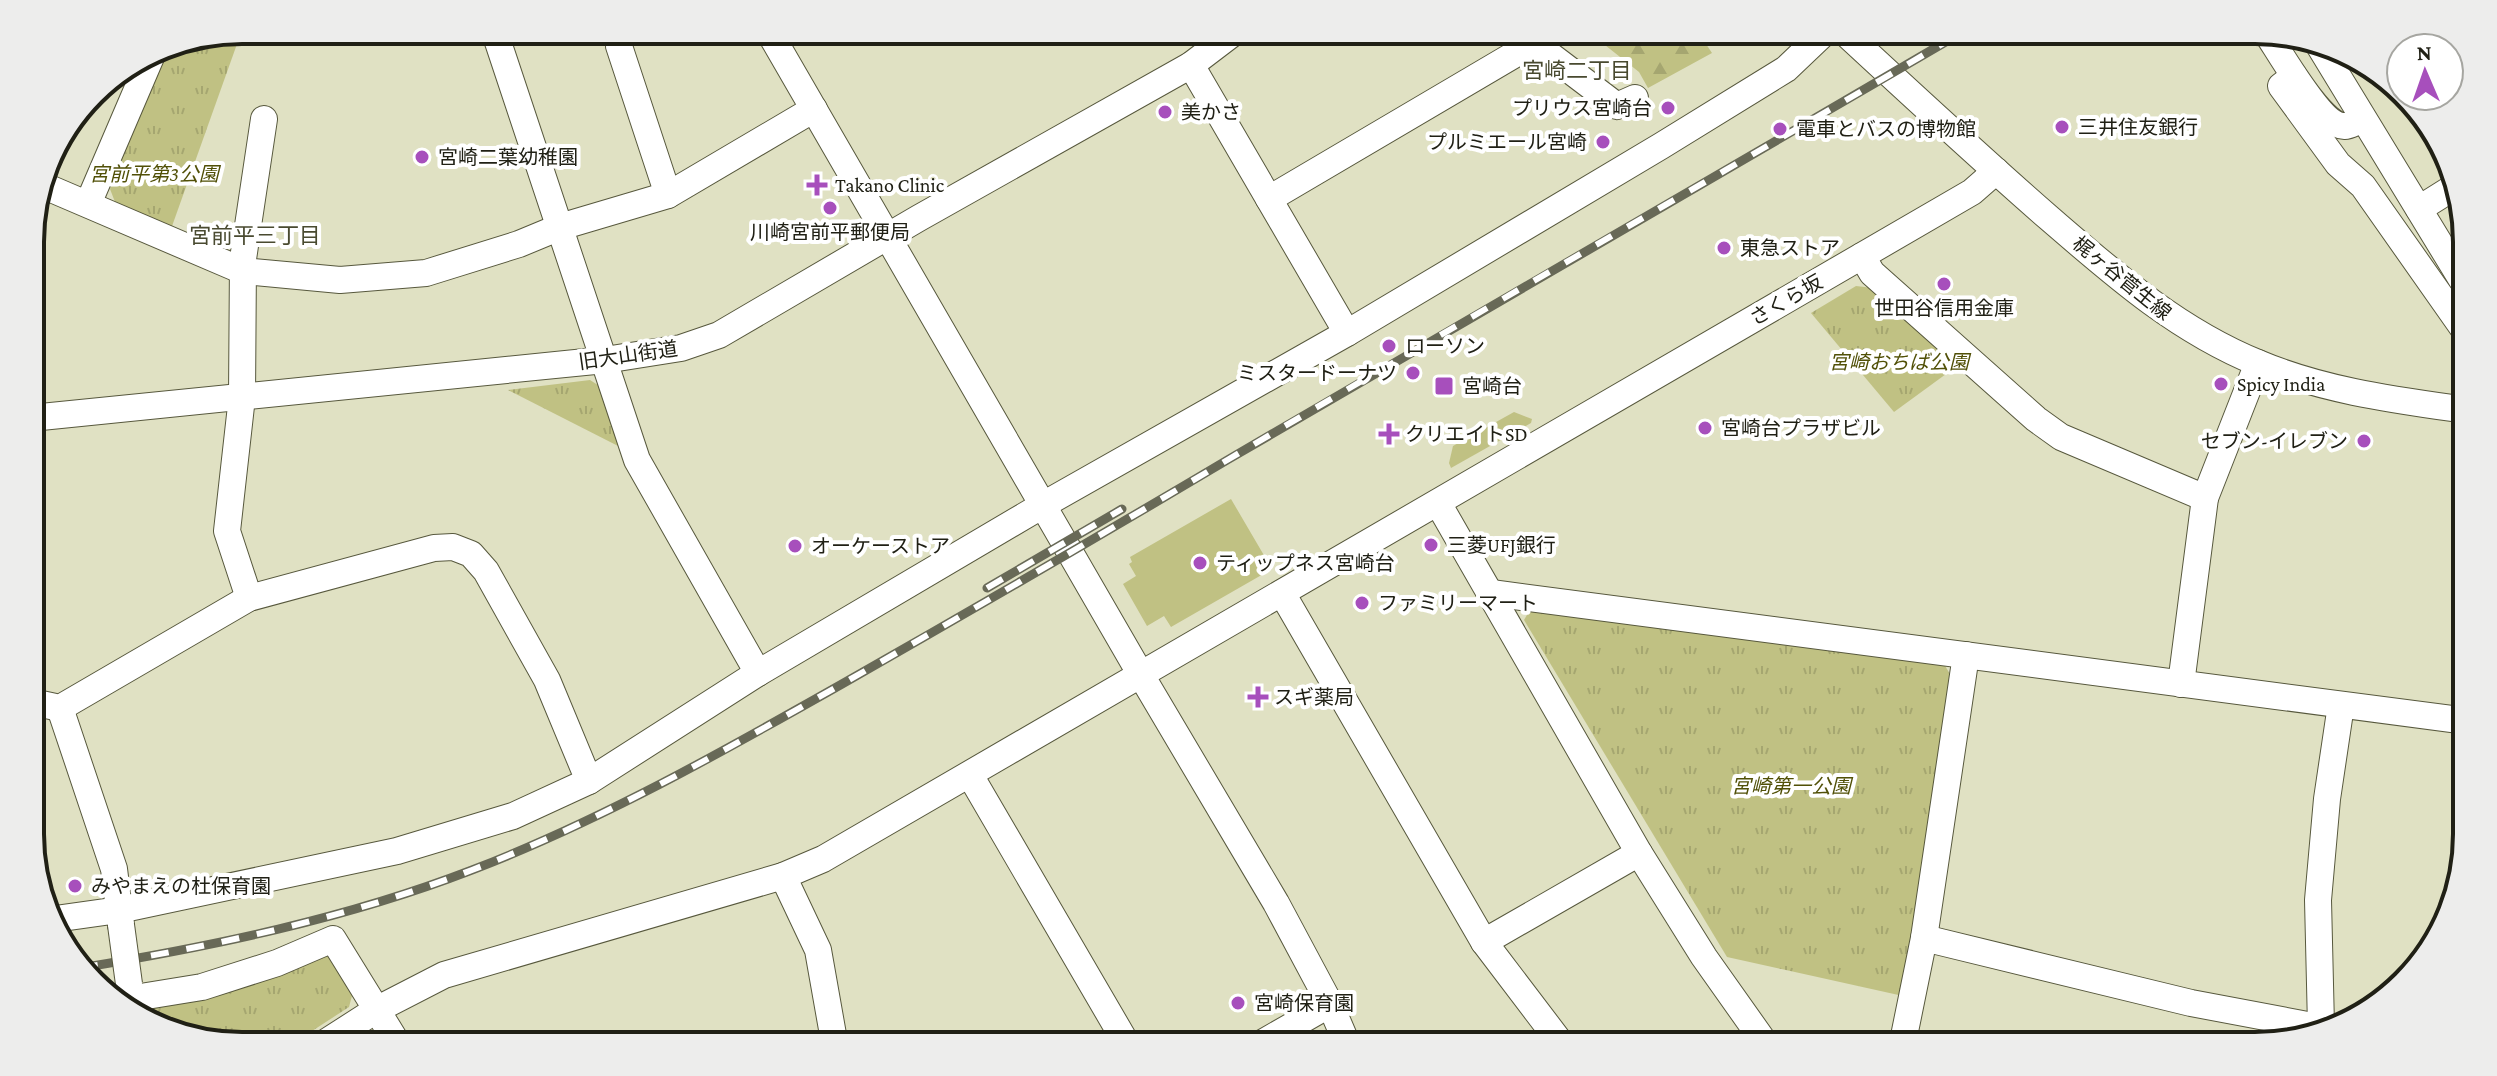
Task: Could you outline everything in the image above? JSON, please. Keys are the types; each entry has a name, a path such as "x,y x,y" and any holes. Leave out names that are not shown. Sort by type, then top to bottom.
{"street":[{"path":"499,44 637,460 758,673"},
{"path":"776,44 1276,903 1342,1032"},
{"name":"旧大山街道","path":"44,417 605,360 681,348 719,335 1191,65 1221,44"},
{"path":"1269,199 1529,44"},
{"path":"1551,44 1617,106 1635,98"},
{"path":"63,919 120,918 397,851 513,816 589,781 758,673 1555,210 1786,69 1812,44"},
{"name":"梶ヶ谷菅生線","path":"1857,44 1996,171 2156,308 2194,333 2258,363 2341,389 2453,408"},
{"path":"619,46 668,195"},
{"path":"2275,46 2331,123 2345,127 2362,120"},
{"path":"2342,64 2362,120 2453,265"},
{"path":"1191,65 1347,333"},
{"path":"88,204 146,69"},
{"path":"2294,76 2281,86 2338,164 2363,186 2453,314"},
{"path":"51,189 243,271 340,280 426,273 519,244 560,227 668,195 814,109"},
{"path":"249,598 227,531 228,500 242,397 243,271 264,119"},
{"name":"さくら坂","path":"342,1032 376,1010 444,975 783,876 823,859 1972,192 1996,171"},
{"path":"2419,209 2446,192"},
{"path":"1862,256 1872,273 2036,419 2061,437 2205,498"},
{"path":"2181,684 2205,498 2258,363"},
{"path":"1438,503 1639,853 1704,957 1757,1032"},
{"path":"44,705 60,708 249,598 434,548 453,547 471,554 486,571 547,680 589,781"},
{"path":"1282,593 1484,942 1552,1032"},
{"path":"1491,593 2453,719"},
{"path":"1905,1032 1924,938 1966,655"},
{"path":"2320,1022 2318,900 2327,799 2341,705"},
{"path":"60,708 114,869 127,994 202,987 277,963 333,939 390,1032"},
{"path":"970,775 1120,1032"},
{"path":"1484,942 1639,853"},
{"path":"783,876 818,950 833,1032"},
{"path":"1924,938 2191,1003 2310,1024"},
{"path":"1281,1032 1330,1004"}],"green space":[{"name":"宮前平第3公園","path":"237,44 171,229 115,202 110,189 160,62 203,48"},
{"path":"1604,44 1706,44 1712,53 1648,88 1639,72"},
{"name":"宮崎おちば公園","path":"1856,286 1873,288 1957,366 1894,412 1811,313"},
{"path":"590,380 601,387 622,448 508,390"},
{"path":"1514,412 1532,419 1531,423 1451,468 1449,463 1453,446"},
{"name":"ティップネス宮崎台","path":"1231,499 1272,569 1171,627 1164,616 1147,626 1123,584 1136,576 1129,564 1132,562 1130,557"},
{"name":"宮崎第一公園","path":"1531,608 1943,662 1952,678 1903,996 1727,957 1524,620"},
{"path":"315,954 330,957 353,992 349,1007 311,1032 216,1030 178,1022 148,1008 212,994"}],"railway":[{"path":"94,965 229,940 376,903 472,870 615,807 752,735 939,628 1942,44"},
{"path":"987,588 1122,509"}],"place":[{"name":"プリウス宮崎台","path":"1668,108"},
{"name":"美かさ","path":"1165,112"},
{"name":"三井住友銀行","path":"2062,127"},
{"name":"電車とバスの博物館","path":"1780,129"},
{"name":"プルミエール宮崎","path":"1603,142"},
{"name":"宮崎二葉幼稚園","path":"422,157"},
{"name":"Takano Clinic","path":"817,185"},
{"name":"川崎宮前平郵便局","path":"830,208"},
{"name":"東急ストア","path":"1724,248"},
{"name":"世田谷信用金庫","path":"1944,284"},
{"name":"ローソン","path":"1389,346"},
{"name":"ミスタードーナツ","path":"1413,373"},
{"name":"Spicy India","path":"2221,384"},
{"name":"宮崎台","path":"1444,386"},
{"name":"宮崎台プラザビル","path":"1705,428"},
{"name":"クリエイトSD","path":"1389,434"},
{"name":"セブン-イレブン","path":"2364,441"},
{"name":"三菱UFJ銀行","path":"1431,545"},
{"name":"オーケーストア","path":"795,546"},
{"name":"ティップネス宮崎台","path":"1200,563"},
{"name":"ファミリーマート","path":"1362,603"},
{"name":"スギ薬局","path":"1258,697"},
{"name":"みやまえの杜保育園","path":"75,886"},
{"name":"宮崎保育園","path":"1238,1003"}],"district":[{"name":"宮崎二丁目","path":"1577,70"},
{"name":"宮前平三丁目","path":"255,235"}]}
